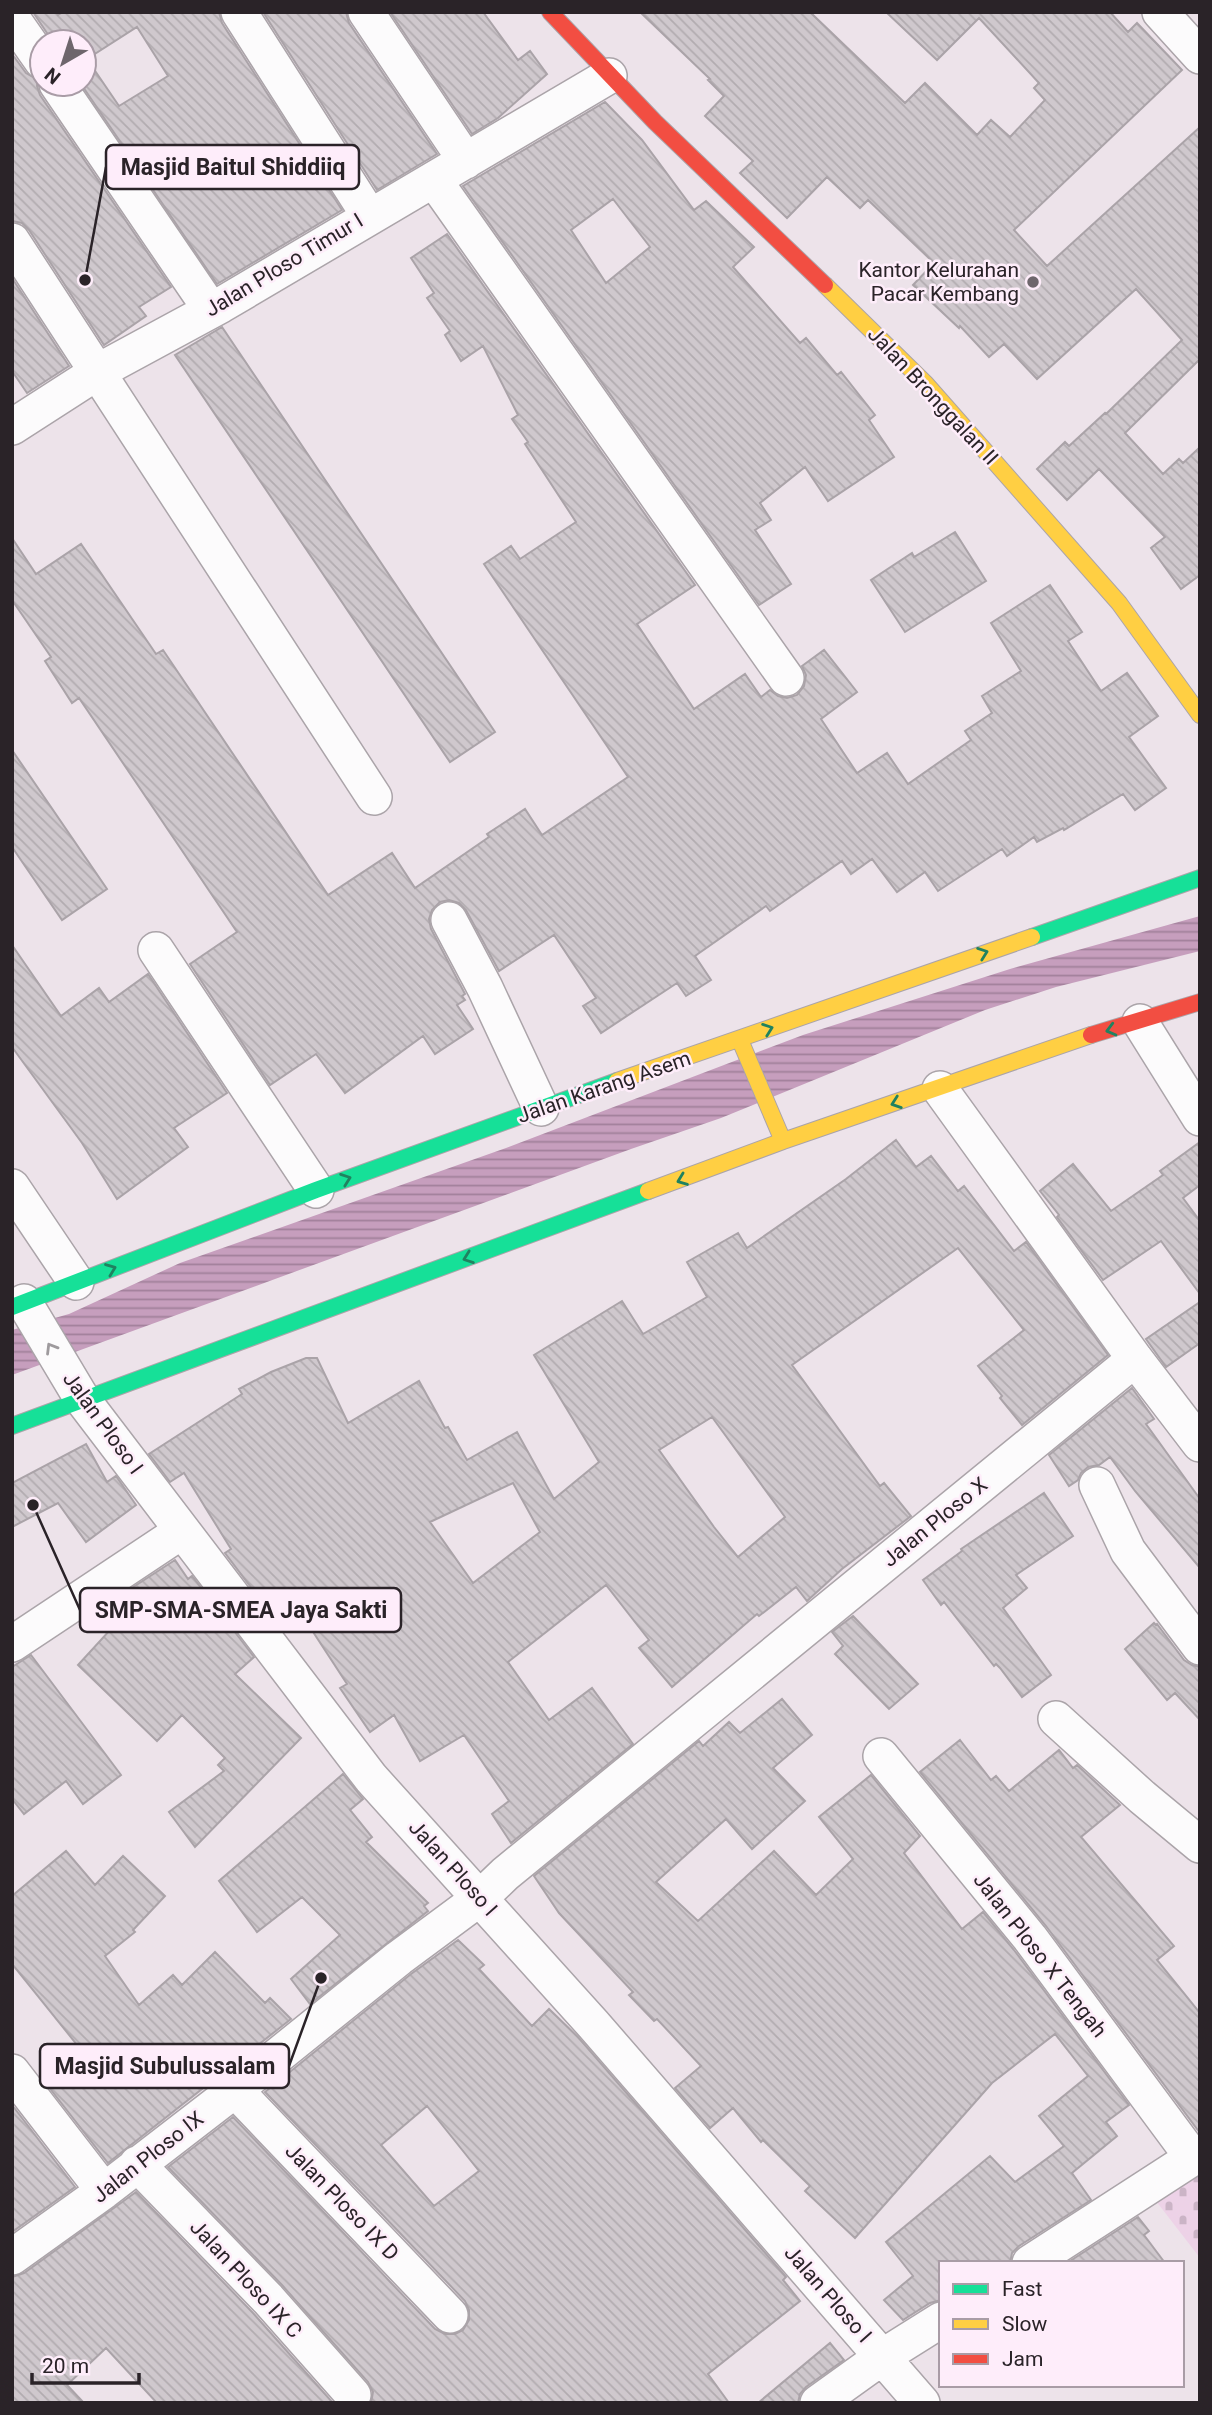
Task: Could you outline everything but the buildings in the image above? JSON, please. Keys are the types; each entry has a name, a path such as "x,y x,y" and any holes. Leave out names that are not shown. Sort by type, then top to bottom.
{"main road":[{"name":"Jalan Bronggalan II","path":"550,12 609,76 926,384 1119,603 1200,715"},
{"name":"Jalan Karang Asem","path":"22,1307 76,1282 541,1108 741,1044 1069,922 1200,878"},
{"path":"12,1426 77,1392 782,1139 940,1089 1086,1037 1200,1002"},
{"path":"741,1044 782,1139"}],"street":[{"name":"Jalan Ploso Timur I","path":"12,427 99,371 370,218 239,12"},
{"path":"366,12 466,161"},
{"path":"1160,12 1200,56"},
{"path":"12,18 28,41"},
{"path":"370,218 609,76"},
{"path":"67,98 211,310"},
{"path":"434,180 786,678"},
{"path":"12,241 374,797"},
{"path":"449,920 491,1000 541,1108"},
{"path":"156,950 316,1190"},
{"path":"1140,1021 1200,1118"},
{"path":"940,1089 1135,1359 1200,1444"},
{"path":"12,1187 76,1282"},
{"name":"Jalan Ploso I","path":"22,1307 77,1392 371,1778 480,1898 922,2403"},
{"name":"Jalan Ploso X","path":"480,1898 516,1865 1135,1359"},
{"path":"1097,1485 1128,1551 1200,1647"},
{"path":"12,1644 182,1531"},
{"path":"1056,1718 1142,1797 1200,1845"},
{"name":"Jalan Ploso X Tengah","path":"881,1756 1030,1938 1196,2155"},
{"name":"Jalan Ploso IX","path":"12,2257 104,2191 235,2090 388,1966 480,1898"},
{"path":"12,2072 104,2191"},
{"name":"Jalan Ploso IX D","path":"235,2090 450,2315"},
{"path":"1033,2261 1196,2155"},
{"name":"Jalan Ploso IX C","path":"137,2164 268,2299 353,2395"},
{"path":"818,2403 939,2321"}],"green space":[{"path":"1200,2170 1200,2258 1156,2201"}],"shaded area":[{"path":"1200,916 1200,951 1056,987 985,1010 721,1118 12,1375 12,1330 69,1314 180,1263 506,1148 803,1035 1010,969"}],"traffic: fast":[{"path":"1032,937 1200,878"},
{"path":"12,1307 316,1190 617,1081"},
{"path":"12,1426 648,1191"}],"traffic: slow":[{"path":"825,285 926,384 1119,603 1200,715"},
{"path":"617,1081 1032,937"},
{"path":"648,1191 783,1141 1091,1035"},
{"path":"740,1040 783,1141"}],"traffic: jam":[{"path":"550,12 655,122 825,285"},
{"path":"1091,1035 1200,1002"}],"place":[{"name":"Masjid Baitul Shiddiiq","path":"85,280"},
{"name":"Kantor Kelurahan Pacar Kembang","path":"1033,282"},
{"name":"SMP-SMA-SMEA Jaya Sakti","path":"33,1505"},
{"name":"Masjid Subulussalam","path":"321,1978"}]}
